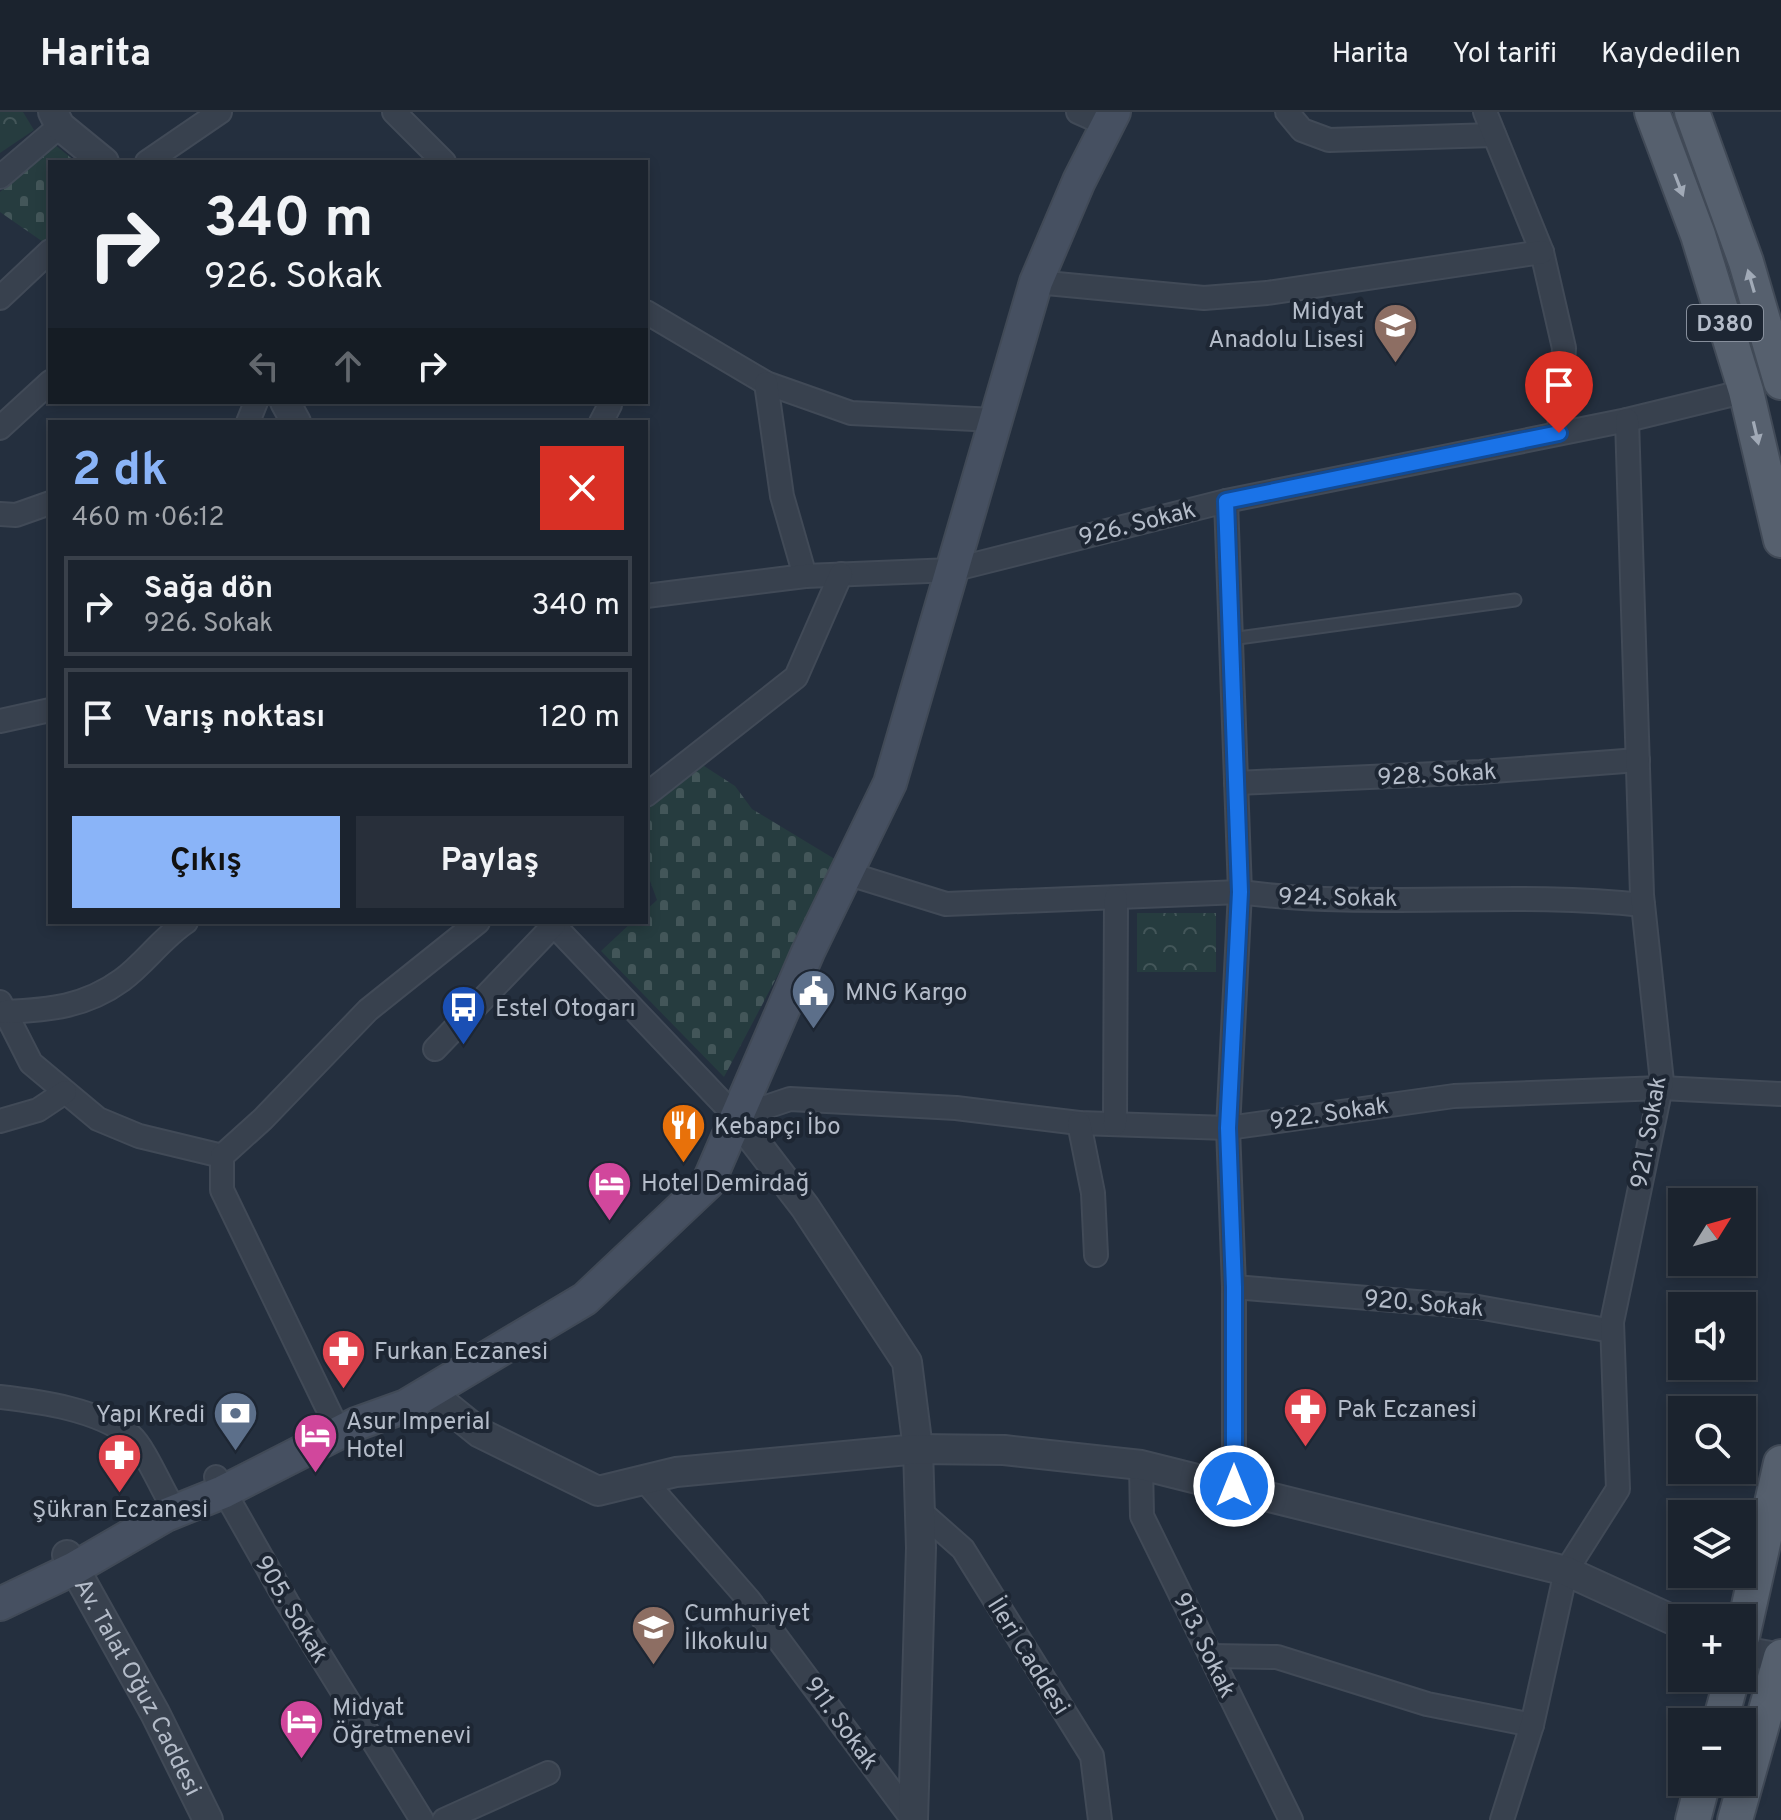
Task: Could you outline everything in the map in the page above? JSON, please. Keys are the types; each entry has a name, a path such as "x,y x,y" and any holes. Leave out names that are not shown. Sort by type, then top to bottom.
{"main road":[{"name":"D380","path":"1652,112 1698,235 1746,391 1781,540"},
{"path":"0,1585 70,1562 335,1426 406,1406 585,1299 708,1183 846,873 890,783 1036,282 1099,116"},
{"name":"D380","path":"1699,116 1781,382"},
{"path":"1749,1604 1781,1463"},
{"path":"0,1604 169,1500 219,1484"},
{"path":"1735,1820 1781,1658"},
{"path":"1693,1820 1699,1796"}],"street":[{"path":"150,160 220,112"},
{"path":"394,112 442,160"},
{"path":"1287,112 1302,130 1329,140 1494,135"},
{"path":"1485,112 1542,252 1564,348 1559,433"},
{"path":"0,177 57,119 102,160"},
{"path":"1036,282 1204,298 1267,293 1542,252"},
{"path":"0,298 48,253"},
{"path":"648,313 766,383 851,413 995,420"},
{"path":"766,383 782,496 805,576"},
{"path":"0,428 48,384"},
{"name":"926. Sokak","path":"648,596 805,576 952,570 1226,501 1627,420 1746,391"},
{"name":"921. Sokak","path":"1502,1820 1532,1725 1566,1571 1618,1489 1612,1331 1661,1088 1643,905 1627,420"},
{"path":"1226,501 1240,892 1228,1128 1234,1287 1234,1486"},
{"path":"0,514 16,515 48,504"},
{"path":"648,793 796,677 841,574"},
{"path":"0,721 48,710"},
{"name":"928. Sokak","path":"1236,783 1480,772 1638,760"},
{"name":"924. Sokak","path":"846,873 946,904 1240,892 1286,898 1465,897 1601,900 1643,905"},
{"path":"1115,1124 1116,898"},
{"path":"184,924 123,979 85,1002 58,1010 3,1007 31,1063 98,1119 139,1136 222,1156"},
{"path":"335,1426 222,1190 222,1156 263,1119 368,1010 476,924"},
{"path":"435,1049 553,924 736,1117 805,1207 907,1362 918,1449 920,1511 913,1820"},
{"name":"922. Sokak","path":"736,1117 790,1099 956,1108 1079,1123 1228,1128 1454,1096 1661,1088 1781,1094"},
{"path":"0,1121 38,1110 65,1092"},
{"path":"1079,1123 1093,1193 1096,1255"},
{"name":"920. Sokak","path":"1234,1287 1478,1307 1612,1331"},
{"path":"428,1391 480,1433 598,1491 676,1472 918,1449 1004,1450 1141,1465 1566,1571 1668,1618"},
{"path":"0,1397 47,1402 133,1437 169,1500"},
{"name":"913. Sokak","path":"1141,1465 1142,1516 1291,1820"},
{"name":"911. Sokak","path":"645,1481 749,1600 913,1820"},
{"name":"905. Sokak","path":"219,1484 422,1820"},
{"name":"İleri Caddesi","path":"920,1511 963,1549 1092,1756 1100,1820"},
{"name":"Av. Talat Oğuz Caddesi","path":"70,1562 155,1713 208,1820"},
{"path":"1756,1654 1781,1658"},
{"path":"1211,1656 1277,1657 1427,1704 1532,1725"},
{"path":"444,1820 548,1773"}],"lane":[{"path":"1231,639 1515,600"}],"green space":[{"path":"0,112 23,112 34,130 0,153"},
{"path":"54,144 74,160 48,160 46,244 0,212 0,192"},
{"path":"701,764 735,786 752,809 838,861 724,1077 601,951 630,924 648,924 648,908 657,900 648,875 648,805"},
{"path":"1137,913 1216,913 1216,972 1137,972"}],"place":[{"name":"Midyat Anadolu Lisesi","path":"1395,364"},
{"name":"MNG Kargo","path":"814,1031"},
{"name":"Estel Otogarı","path":"464,1047"},
{"name":"Kebapçı İbo","path":"683,1165"},
{"name":"Hotel Demirdağ","path":"610,1222"},
{"name":"Furkan Eczanesi","path":"343,1390"},
{"name":"Pak Eczanesi","path":"1306,1448"},
{"name":"Yapı Kredi","path":"236,1453"},
{"name":"Asur Imperial Hotel","path":"315,1474"},
{"name":"Şükran Eczanesi","path":"120,1494"},
{"name":"Cumhuriyet İlkokulu","path":"653,1666"},
{"name":"Midyat Öğretmenevi","path":"301,1760"}],"route":[{"path":"1234,1486 1234,1287 1228,1128 1240,892 1226,501 1559,433"}]}
